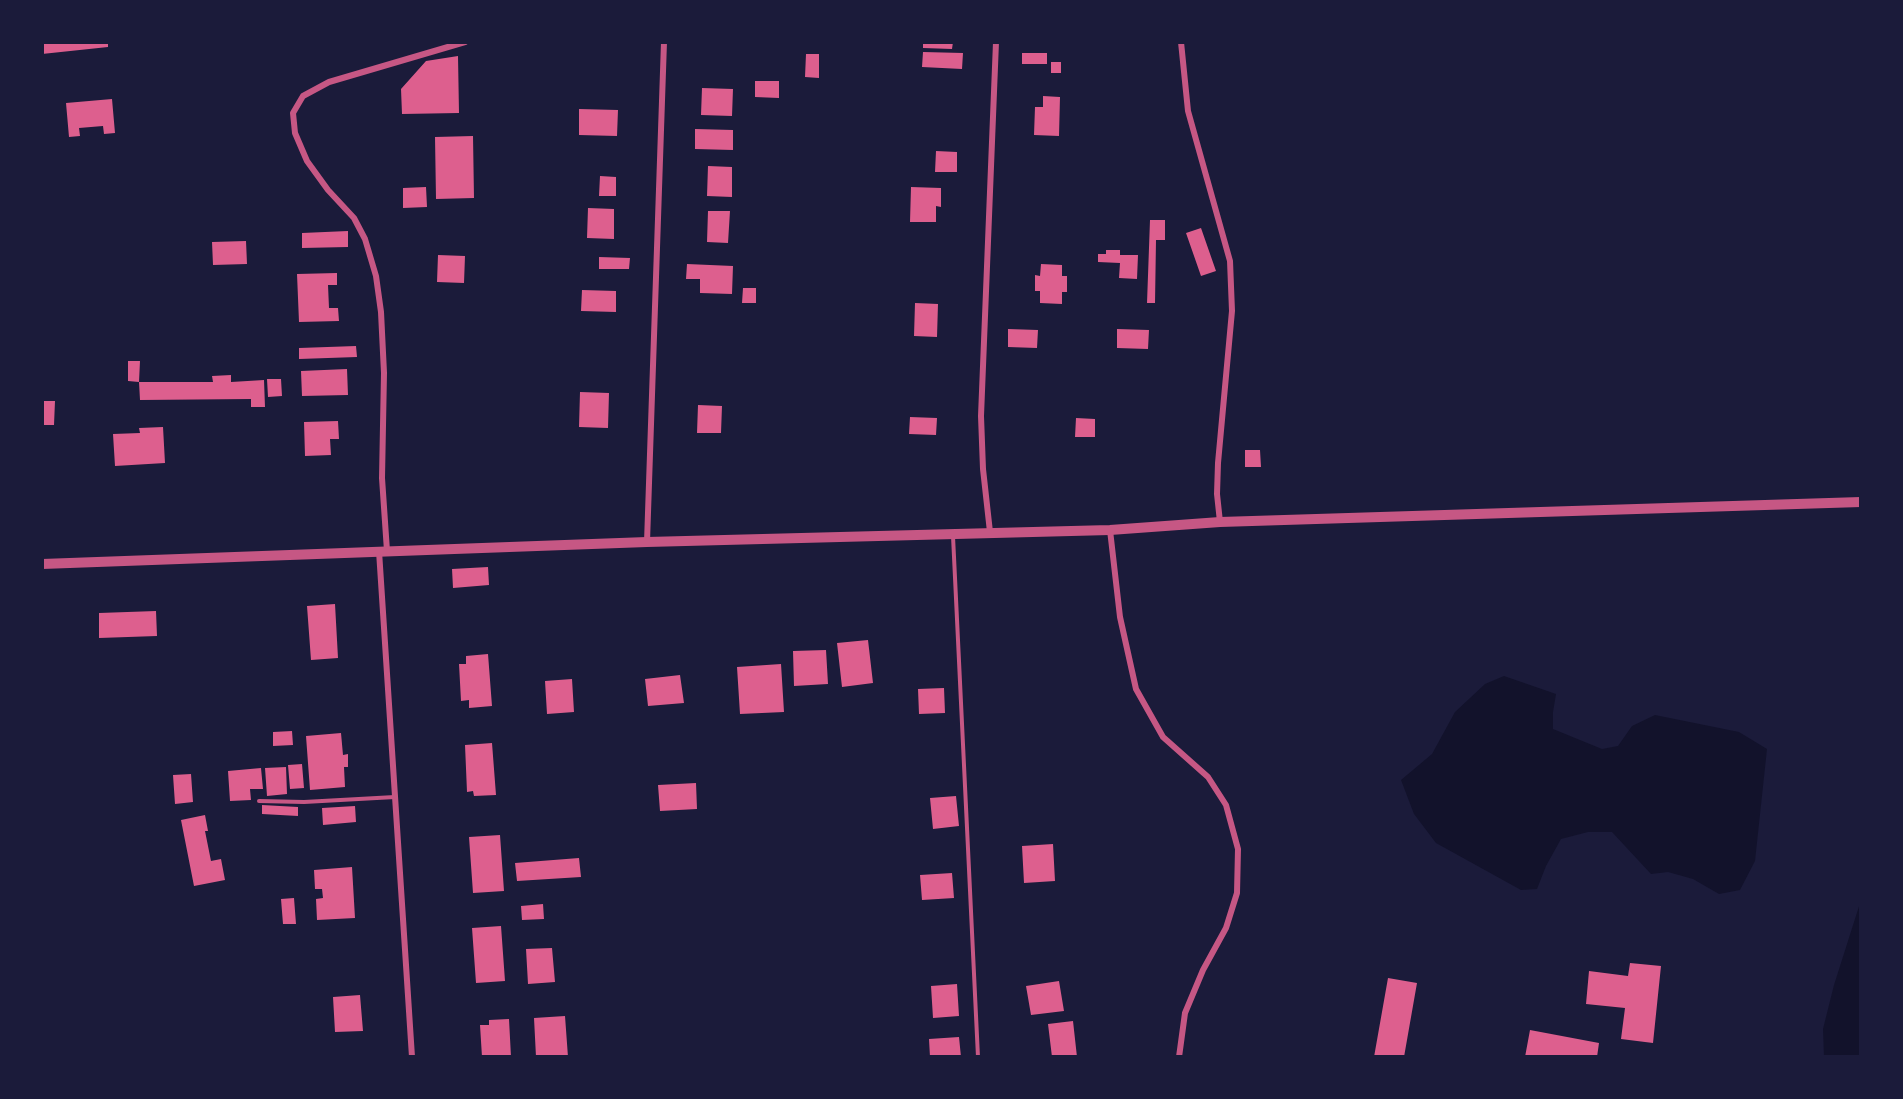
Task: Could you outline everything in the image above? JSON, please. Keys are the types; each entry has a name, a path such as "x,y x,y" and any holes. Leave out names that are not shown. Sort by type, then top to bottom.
{"street":[{"path":"412,1057 395,797 383,551 384,373 381,312 376,276 365,239 354,218 328,190 307,161 295,133 293,113 303,96 329,82 465,42"},
{"path":"647,542 664,42"},
{"path":"990,532 983,469 981,416 996,42"},
{"path":"1181,42 1188,111 1230,261 1232,311 1218,463 1217,494 1220,522"},
{"path":"42,564 953,532 1110,530 1220,522 1861,502"},
{"path":"1110,530 1120,616 1136,689 1163,737 1208,777 1226,805 1238,849 1237,893 1226,928 1203,970 1185,1013 1179,1057"}],"lane":[{"path":"953,532 978,1057"},
{"path":"259,801 304,802 395,797"}],"shaded area":[{"path":"1504,676 1556,694 1553,729 1602,749 1618,746 1632,726 1655,715 1739,732 1767,749 1755,861 1740,890 1719,894 1693,879 1668,872 1651,874 1612,832 1588,832 1561,839 1546,866 1537,889 1521,890 1436,843 1414,814 1401,780 1432,754 1455,712 1485,684"},
{"path":"1861,900 1861,1057 1824,1057 1823,1029 1834,985"}],"building":[{"path":"42,42 108,42 108,47 42,54"},
{"path":"923,42 953,42 952,49 923,48"},
{"path":"923,52 963,53 962,69 922,67"},
{"path":"1022,53 1047,53 1047,64 1022,64"},
{"path":"806,54 819,54 819,78 805,77"},
{"path":"458,56 459,113 402,114 401,89 426,61"},
{"path":"1051,62 1061,62 1061,73 1051,73"},
{"path":"755,81 779,81 779,98 755,97"},
{"path":"702,88 733,89 732,116 701,115"},
{"path":"1043,96 1060,97 1059,136 1034,135 1035,107 1043,107"},
{"path":"112,99 115,133 104,134 103,126 79,128 80,136 69,137 66,103"},
{"path":"579,109 618,110 617,136 579,135"},
{"path":"695,129 733,130 733,150 695,149"},
{"path":"473,136 474,198 436,199 435,137"},
{"path":"936,151 957,152 957,172 935,172"},
{"path":"708,166 732,167 732,197 707,196"},
{"path":"600,176 616,177 616,196 599,196"},
{"path":"426,187 427,207 403,208 403,188"},
{"path":"911,187 941,188 941,207 936,206 936,222 910,222"},
{"path":"588,208 614,209 614,239 587,238"},
{"path":"708,211 730,211 728,243 707,242"},
{"path":"1150,220 1165,220 1165,240 1156,240 1155,303 1147,303"},
{"path":"1201,228 1216,271 1201,276 1186,233"},
{"path":"348,231 348,247 302,248 302,233"},
{"path":"246,241 247,264 213,265 212,242"},
{"path":"1106,250 1120,250 1120,255 1138,255 1137,279 1119,278 1120,263 1098,262 1098,254 1106,254"},
{"path":"438,255 465,256 464,283 437,282"},
{"path":"599,257 630,258 629,269 599,269"},
{"path":"687,264 733,266 732,294 700,293 700,279 686,279"},
{"path":"1041,264 1062,265 1062,276 1067,276 1067,292 1062,292 1062,304 1040,303 1040,291 1035,291 1035,275 1040,276"},
{"path":"337,273 337,285 328,285 329,308 338,308 339,321 299,322 297,274"},
{"path":"743,288 756,288 756,303 742,303"},
{"path":"582,290 616,291 616,312 581,311"},
{"path":"915,303 938,304 937,337 914,336"},
{"path":"1008,329 1038,330 1037,348 1008,347"},
{"path":"1117,329 1149,330 1148,349 1117,348"},
{"path":"356,346 357,357 299,359 299,348"},
{"path":"128,361 140,361 139,382 128,381"},
{"path":"347,369 348,395 302,396 301,371"},
{"path":"231,375 231,382 264,380 265,407 251,407 251,399 140,400 139,382 213,382 212,376"},
{"path":"267,379 281,379 282,396 268,397"},
{"path":"580,392 609,393 608,428 579,427"},
{"path":"42,401 55,401 54,425 42,425"},
{"path":"698,405 722,406 721,433 697,433"},
{"path":"910,417 937,418 936,435 909,434"},
{"path":"1076,418 1095,419 1095,437 1075,437"},
{"path":"338,421 339,439 330,439 331,455 305,456 304,422"},
{"path":"163,427 165,463 115,466 113,434 140,433 139,428"},
{"path":"1245,450 1260,450 1261,467 1245,467"},
{"path":"488,567 489,585 453,588 452,569"},
{"path":"335,604 338,658 311,660 307,606"},
{"path":"156,611 157,636 99,638 99,613"},
{"path":"868,640 873,683 842,687 837,643"},
{"path":"826,650 828,684 794,686 793,651"},
{"path":"488,654 492,706 469,708 469,700 461,701 459,664 466,664 466,656"},
{"path":"781,664 784,712 740,714 737,667"},
{"path":"680,675 684,703 648,706 645,679"},
{"path":"572,679 574,712 547,714 545,681"},
{"path":"944,688 945,713 919,714 918,689"},
{"path":"292,731 293,745 273,746 273,732"},
{"path":"341,733 343,755 348,754 348,767 344,767 345,787 310,790 306,736"},
{"path":"492,743 496,795 474,796 473,791 467,792 465,745"},
{"path":"302,764 304,788 290,789 288,765"},
{"path":"286,767 287,794 267,796 265,768"},
{"path":"261,768 263,789 250,789 251,800 230,801 228,771"},
{"path":"191,774 193,802 175,804 173,775"},
{"path":"696,783 697,809 660,811 658,785"},
{"path":"956,796 959,826 933,829 930,798"},
{"path":"262,805 298,807 298,816 262,814"},
{"path":"355,806 356,822 323,825 322,808"},
{"path":"205,815 208,831 205,831 211,861 221,859 225,880 194,886 181,820"},
{"path":"500,835 504,891 473,893 469,837"},
{"path":"1053,844 1055,881 1024,883 1022,846"},
{"path":"579,858 581,877 517,881 515,863"},
{"path":"352,867 355,918 317,920 316,899 323,898 322,889 315,889 314,870"},
{"path":"952,873 954,898 922,900 920,875"},
{"path":"294,898 296,924 283,924 281,899"},
{"path":"543,904 544,919 522,920 521,906"},
{"path":"501,926 505,981 476,983 472,928"},
{"path":"552,948 555,982 528,984 526,949"},
{"path":"1630,963 1661,966 1653,1043 1621,1039 1625,1008 1586,1004 1589,971 1628,976"},
{"path":"1388,978 1417,983 1404,1057 1374,1057"},
{"path":"1059,981 1064,1011 1031,1015 1026,986"},
{"path":"957,984 959,1016 933,1018 931,986"},
{"path":"360,995 363,1031 335,1032 333,997"},
{"path":"565,1016 568,1057 536,1057 534,1018"},
{"path":"509,1019 511,1057 482,1057 480,1025 489,1025 489,1020"},
{"path":"1073,1021 1077,1057 1052,1057 1048,1024"},
{"path":"1530,1030 1599,1043 1597,1057 1525,1057"},
{"path":"959,1037 961,1057 930,1057 929,1039"}]}
